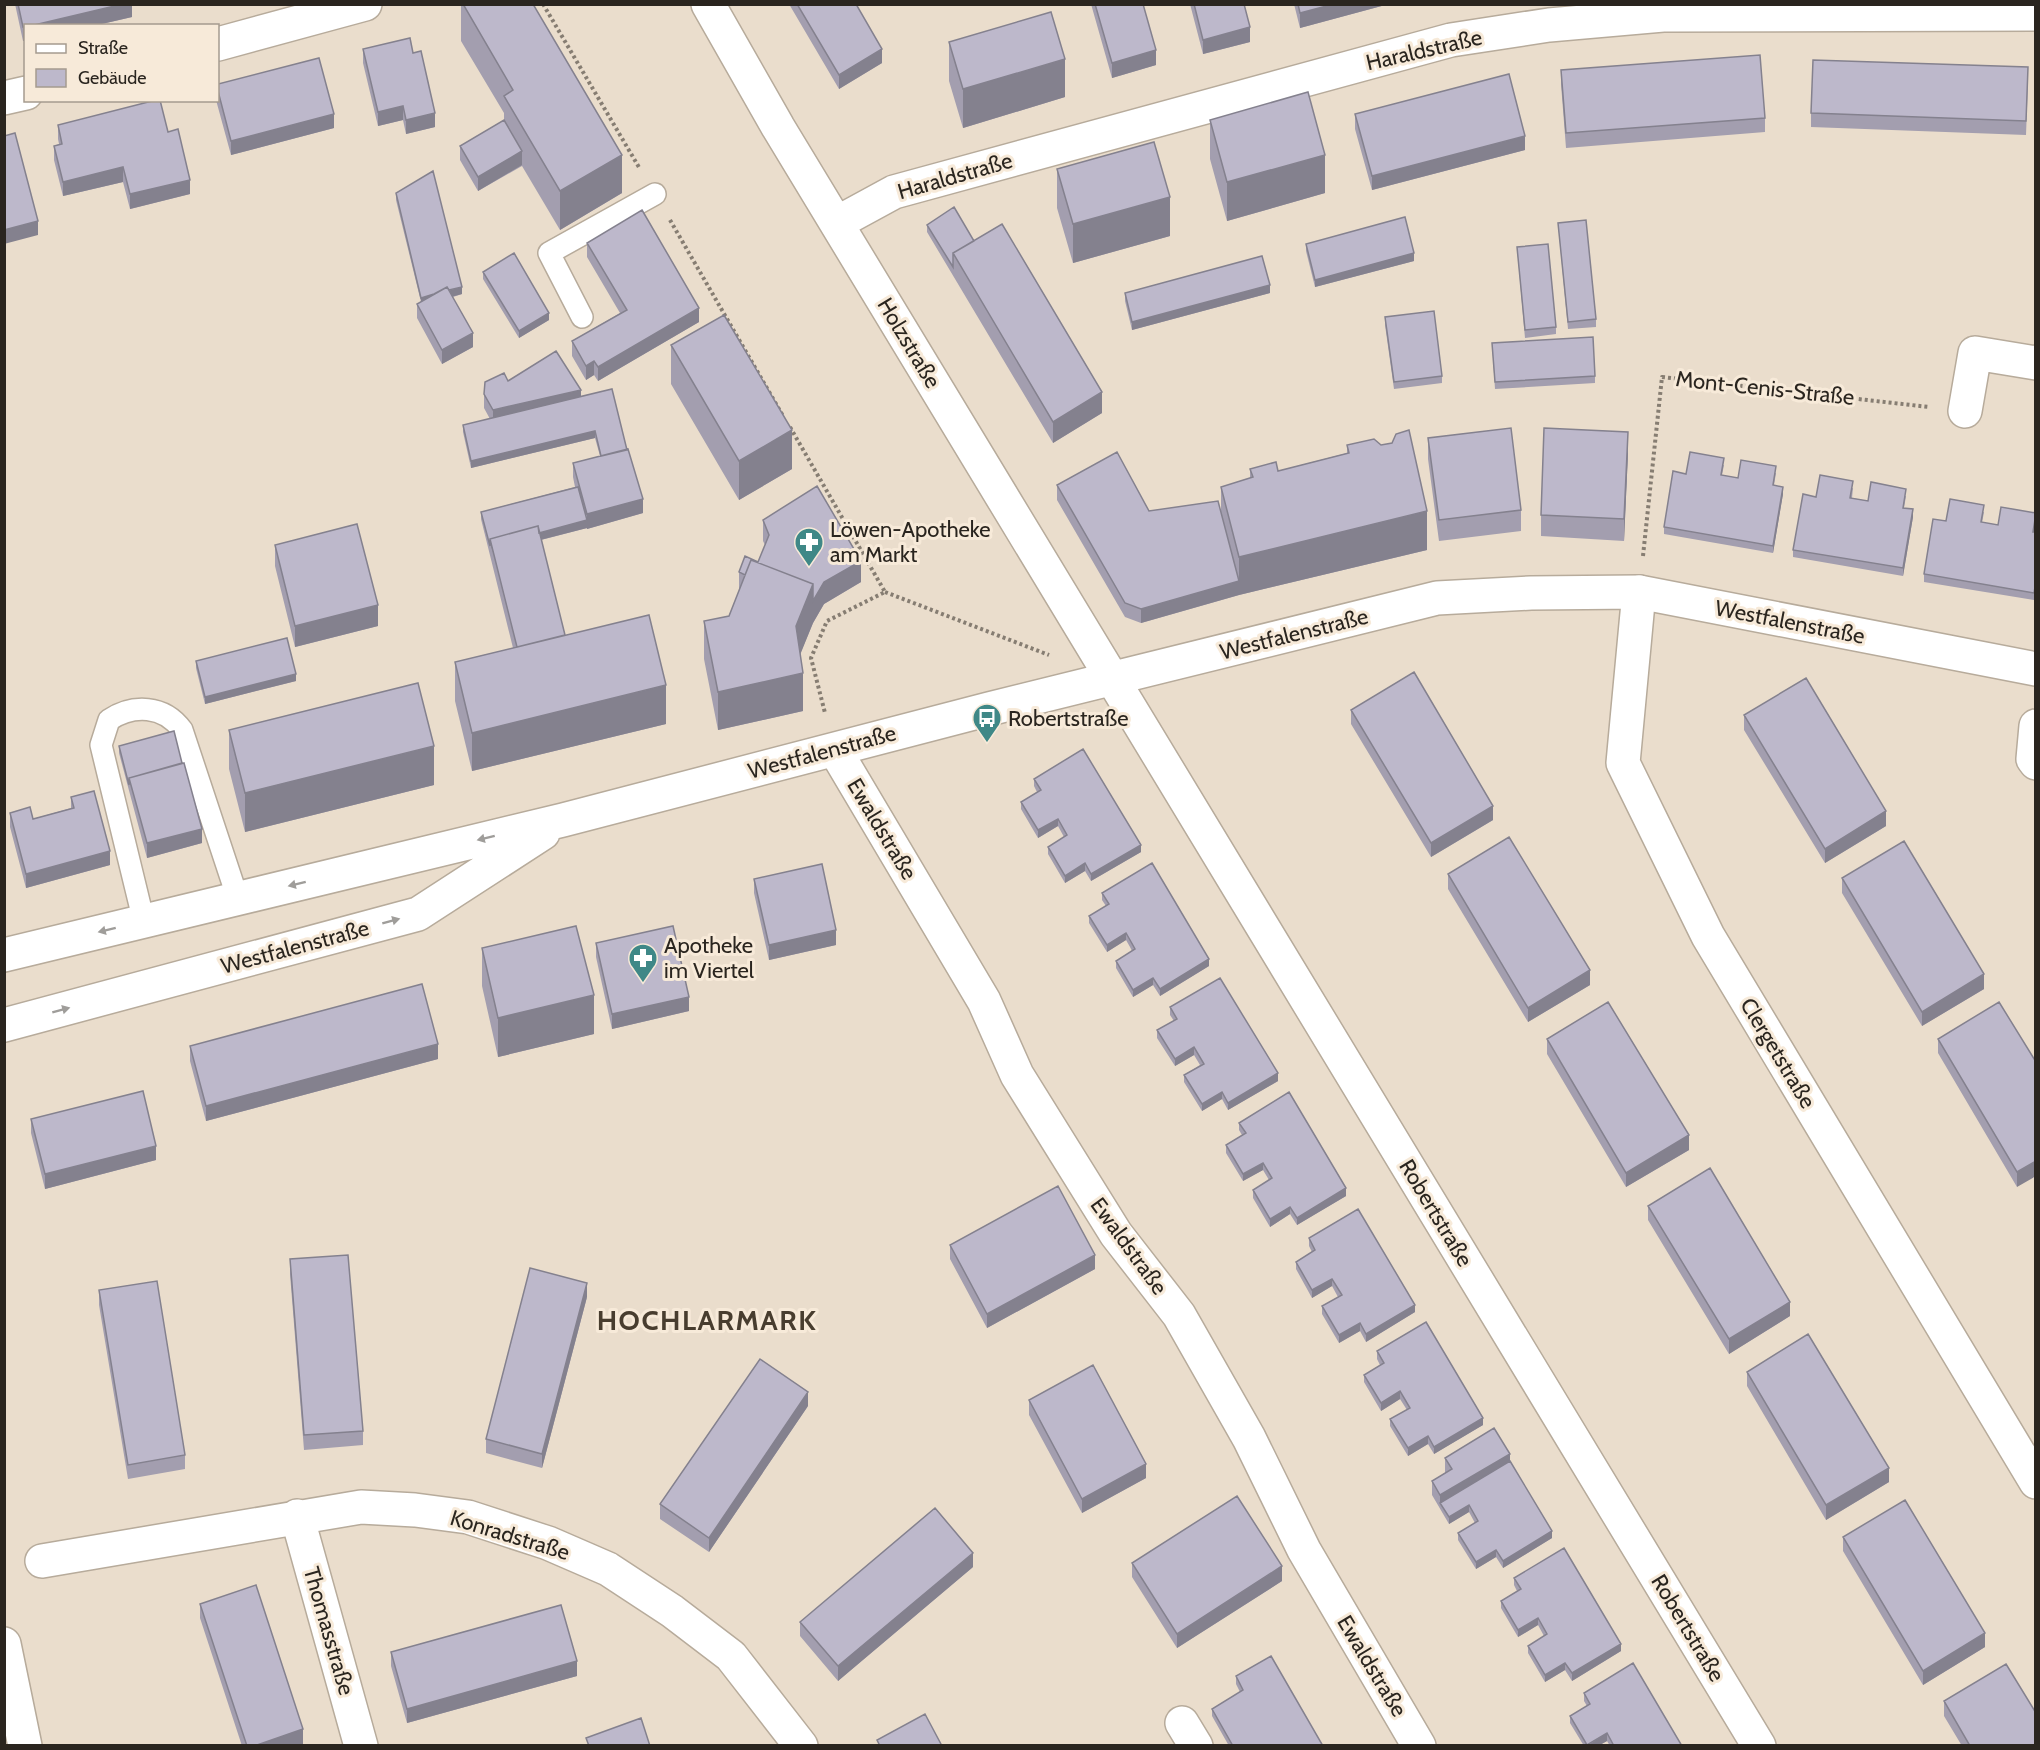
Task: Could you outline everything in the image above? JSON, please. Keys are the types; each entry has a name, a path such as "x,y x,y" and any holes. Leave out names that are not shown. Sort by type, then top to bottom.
{"street":[{"path":"219,44 365,4"},
{"name":"Holzstraße","path":"708,4 837,223 1114,680"},
{"name":"Haraldstraße","path":"837,223 894,192 1451,40 1549,26 1663,15 2036,15"},
{"path":"4,98 24,93"},
{"path":"1965,411 1975,353 2036,363"},
{"name":"Westfalenstraße","path":"4,955 563,819 1437,598 1530,593 1639,592 2036,669"},
{"name":"Clergetstraße","path":"1639,592 1623,763 1708,936 2036,1482"},
{"name":"Robertstraße","path":"1114,680 1759,1746"},
{"path":"2036,726 2033,759 2036,763"},
{"name":"Ewaldstraße","path":"835,750 984,1001 1017,1074 1116,1234 1179,1315 1249,1438 1304,1550 1419,1746"},
{"name":"Westfalenstraße","path":"4,1025 418,914 563,819"},
{"name":"Konradstraße","path":"42,1561 297,1516 361,1508 415,1510 468,1517 548,1543 608,1569 672,1611 731,1656 801,1746"},
{"name":"Thomasstraße","path":"297,1516 361,1746"},
{"path":"4,1644 25,1746"}],"lane":[{"path":"582,317 549,253 655,194"},
{"path":"144,921 101,745 109,720 126,711 155,711 172,718 182,730 238,898"}],"path":[{"path":"543,4 885,592 1059,659"},
{"name":"Mont-Cenis-Straße","path":"1639,592 1662,377 1965,411"},
{"path":"835,750 811,658 827,621 885,592"}],"building":[{"path":"18,4 123,4 38,24 24,24 23,27"},
{"path":"463,4 533,4 622,155 560,191 504,96 513,90"},
{"path":"797,4 856,4 882,49 839,75"},
{"path":"1095,4 1143,4 1156,50 1112,63"},
{"path":"1194,4 1244,4 1250,27 1203,40"},
{"path":"1298,4 1334,4 1300,13"},
{"path":"1051,12 1065,59 963,89 949,42"},
{"path":"410,38 413,53 421,51 435,113 406,120 403,106 378,112 363,49"},
{"path":"1760,55 1765,118 1566,133 1561,70"},
{"path":"319,58 334,114 231,141 219,95 219,84"},
{"path":"1813,60 2028,67 2026,121 1811,113"},
{"path":"1509,74 1525,136 1372,176 1355,114"},
{"path":"1308,92 1325,155 1227,182 1210,120"},
{"path":"148,102 160,102 168,132 178,129 190,180 130,194 123,167 63,182 54,146 62,144 58,125"},
{"path":"504,120 522,151 478,177 460,146"},
{"path":"15,133 38,221 4,230 4,136"},
{"path":"1154,142 1170,197 1073,224 1057,169"},
{"path":"433,171 462,287 449,290 447,287 421,298 396,193"},
{"path":"954,207 974,241 953,253 953,267 927,225"},
{"path":"642,210 699,308 598,367 594,361 586,366 572,341 627,310 587,243"},
{"path":"1405,217 1414,253 1315,280 1306,244"},
{"path":"1586,220 1596,319 1568,322 1558,223"},
{"path":"1002,224 1102,392 1053,422 953,253"},
{"path":"1548,244 1556,327 1525,330 1517,247"},
{"path":"514,253 549,313 519,331 483,272"},
{"path":"1262,256 1270,285 1132,322 1125,293"},
{"path":"447,287 473,333 442,350 417,304"},
{"path":"1434,311 1442,376 1394,382 1385,317"},
{"path":"724,315 792,430 739,461 671,345"},
{"path":"1593,337 1595,376 1495,382 1492,343"},
{"path":"556,351 581,390 493,410 484,394 485,382 504,373 508,381"},
{"path":"612,389 627,450 601,456 595,431 471,461 463,425"},
{"path":"1511,428 1521,510 1439,520 1428,438"},
{"path":"1544,428 1628,432 1624,519 1541,515"},
{"path":"1409,430 1427,511 1239,557 1221,487 1253,477 1250,469 1276,462 1278,471 1349,453 1347,445 1374,439 1381,445 1392,443 1396,434"},
{"path":"628,449 643,499 587,514 573,463"},
{"path":"1117,452 1149,511 1218,501 1239,581 1141,609 1125,603 1057,485"},
{"path":"1690,452 1724,458 1721,475 1738,478 1741,460 1776,466 1773,485 1783,487 1773,546 1664,527 1673,471 1686,474"},
{"path":"1820,475 1853,481 1850,498 1868,501 1871,482 1906,489 1903,508 1913,509 1903,568 1793,550 1803,494 1816,497"},
{"path":"817,486 861,561 824,582 813,601 813,584 751,560 745,575 739,572 745,556 758,562 769,535 763,520"},
{"path":"578,487 587,520 539,533 538,526 490,539 490,546 481,512"},
{"path":"1950,499 1984,505 1981,522 1998,525 2001,507 2036,513 2033,532 2036,532 2034,593 1924,574 1933,519 1946,521"},
{"path":"357,524 378,605 295,626 275,545"},
{"path":"538,526 565,635 517,647 490,539"},
{"path":"751,560 813,584 796,626 803,673 718,692 704,621 729,616"},
{"path":"649,615 666,685 472,733 455,662"},
{"path":"287,638 296,674 205,697 196,661"},
{"path":"1414,672 1493,806 1431,843 1351,710"},
{"path":"1806,678 1886,811 1825,849 1744,715"},
{"path":"418,683 434,746 245,793 229,730"},
{"path":"174,731 182,763 129,778 129,785 119,746"},
{"path":"1083,749 1141,845 1091,874 1085,863 1065,876 1048,847 1067,835 1058,819 1038,830 1021,802 1041,790 1034,779"},
{"path":"184,763 202,829 147,843 129,778"},
{"path":"94,791 110,851 26,874 10,813 30,807 33,819 74,808 71,797"},
{"path":"1509,837 1590,970 1528,1008 1448,874"},
{"path":"1904,841 1984,974 1922,1012 1842,878"},
{"path":"1152,863 1209,959 1160,989 1153,978 1133,990 1116,961 1135,949 1126,933 1107,945 1089,916 1109,904 1102,893"},
{"path":"822,864 836,930 769,945 754,879"},
{"path":"576,926 594,995 498,1018 482,948"},
{"name":"Apotheke im Viertel","path":"673,926 689,997 612,1014 596,943"},
{"path":"1220,978 1278,1073 1228,1103 1222,1092 1202,1104 1184,1075 1204,1064 1194,1047 1175,1059 1157,1030 1177,1019 1170,1007"},
{"path":"422,984 438,1044 206,1106 190,1046"},
{"path":"1608,1002 1689,1135 1626,1173 1547,1039"},
{"path":"1999,1002 2036,1062 2036,1161 2017,1172 1938,1039"},
{"path":"143,1091 156,1146 45,1174 31,1119"},
{"path":"1289,1092 1346,1188 1297,1218 1290,1207 1270,1219 1253,1190 1272,1178 1263,1163 1243,1174 1226,1145 1246,1133 1239,1123"},
{"path":"1710,1168 1790,1302 1729,1339 1648,1206"},
{"path":"1058,1186 1095,1255 987,1314 950,1245"},
{"path":"1358,1209 1415,1305 1366,1334 1360,1323 1339,1335 1322,1306 1342,1295 1332,1279 1312,1290 1296,1262 1315,1250 1309,1238"},
{"path":"348,1255 363,1431 304,1435 290,1259"},
{"path":"530,1268 587,1283 542,1454 486,1439"},
{"path":"157,1281 185,1455 128,1465 99,1290"},
{"path":"1426,1322 1483,1418 1434,1447 1428,1436 1408,1448 1390,1419 1410,1408 1400,1391 1381,1403 1364,1375 1384,1363 1377,1351"},
{"path":"1808,1334 1889,1468 1826,1505 1747,1372"},
{"path":"760,1359 808,1392 709,1538 660,1504"},
{"path":"1093,1365 1146,1464 1082,1499 1029,1400"},
{"path":"1494,1428 1510,1454 1440,1495 1432,1481 1452,1469 1445,1458"},
{"path":"1510,1461 1552,1531 1503,1561 1496,1550 1476,1562 1458,1533 1478,1521 1469,1505 1449,1517 1440,1503"},
{"path":"1237,1496 1282,1566 1177,1634 1132,1563"},
{"path":"1905,1500 1985,1633 1923,1671 1843,1537"},
{"path":"935,1508 973,1553 838,1666 800,1622"},
{"path":"1564,1548 1621,1644 1572,1673 1565,1663 1545,1675 1528,1646 1547,1634 1538,1618 1518,1630 1501,1601 1521,1589 1514,1578"},
{"path":"256,1585 303,1729 254,1746 247,1746 200,1604"},
{"path":"561,1605 577,1661 407,1709 391,1652"},
{"path":"1271,1656 1323,1746 1233,1746 1212,1709 1243,1690 1236,1676"},
{"path":"1633,1663 1682,1746 1614,1746 1607,1733 1587,1745 1570,1716 1590,1704 1584,1693"},
{"path":"2006,1664 2036,1713 2036,1746 1970,1746 1944,1701"},
{"path":"925,1714 942,1746 880,1746 877,1740"},
{"path":"641,1718 650,1746 589,1746 586,1738"}],"place":[{"name":"Löwen-Apotheke am Markt","path":"809,568"},
{"name":"Robertstraße","path":"987,744"},
{"name":"Apotheke im Viertel","path":"643,984"}],"district":[{"name":"HOCHLARMARK","path":"707,1320"}]}
